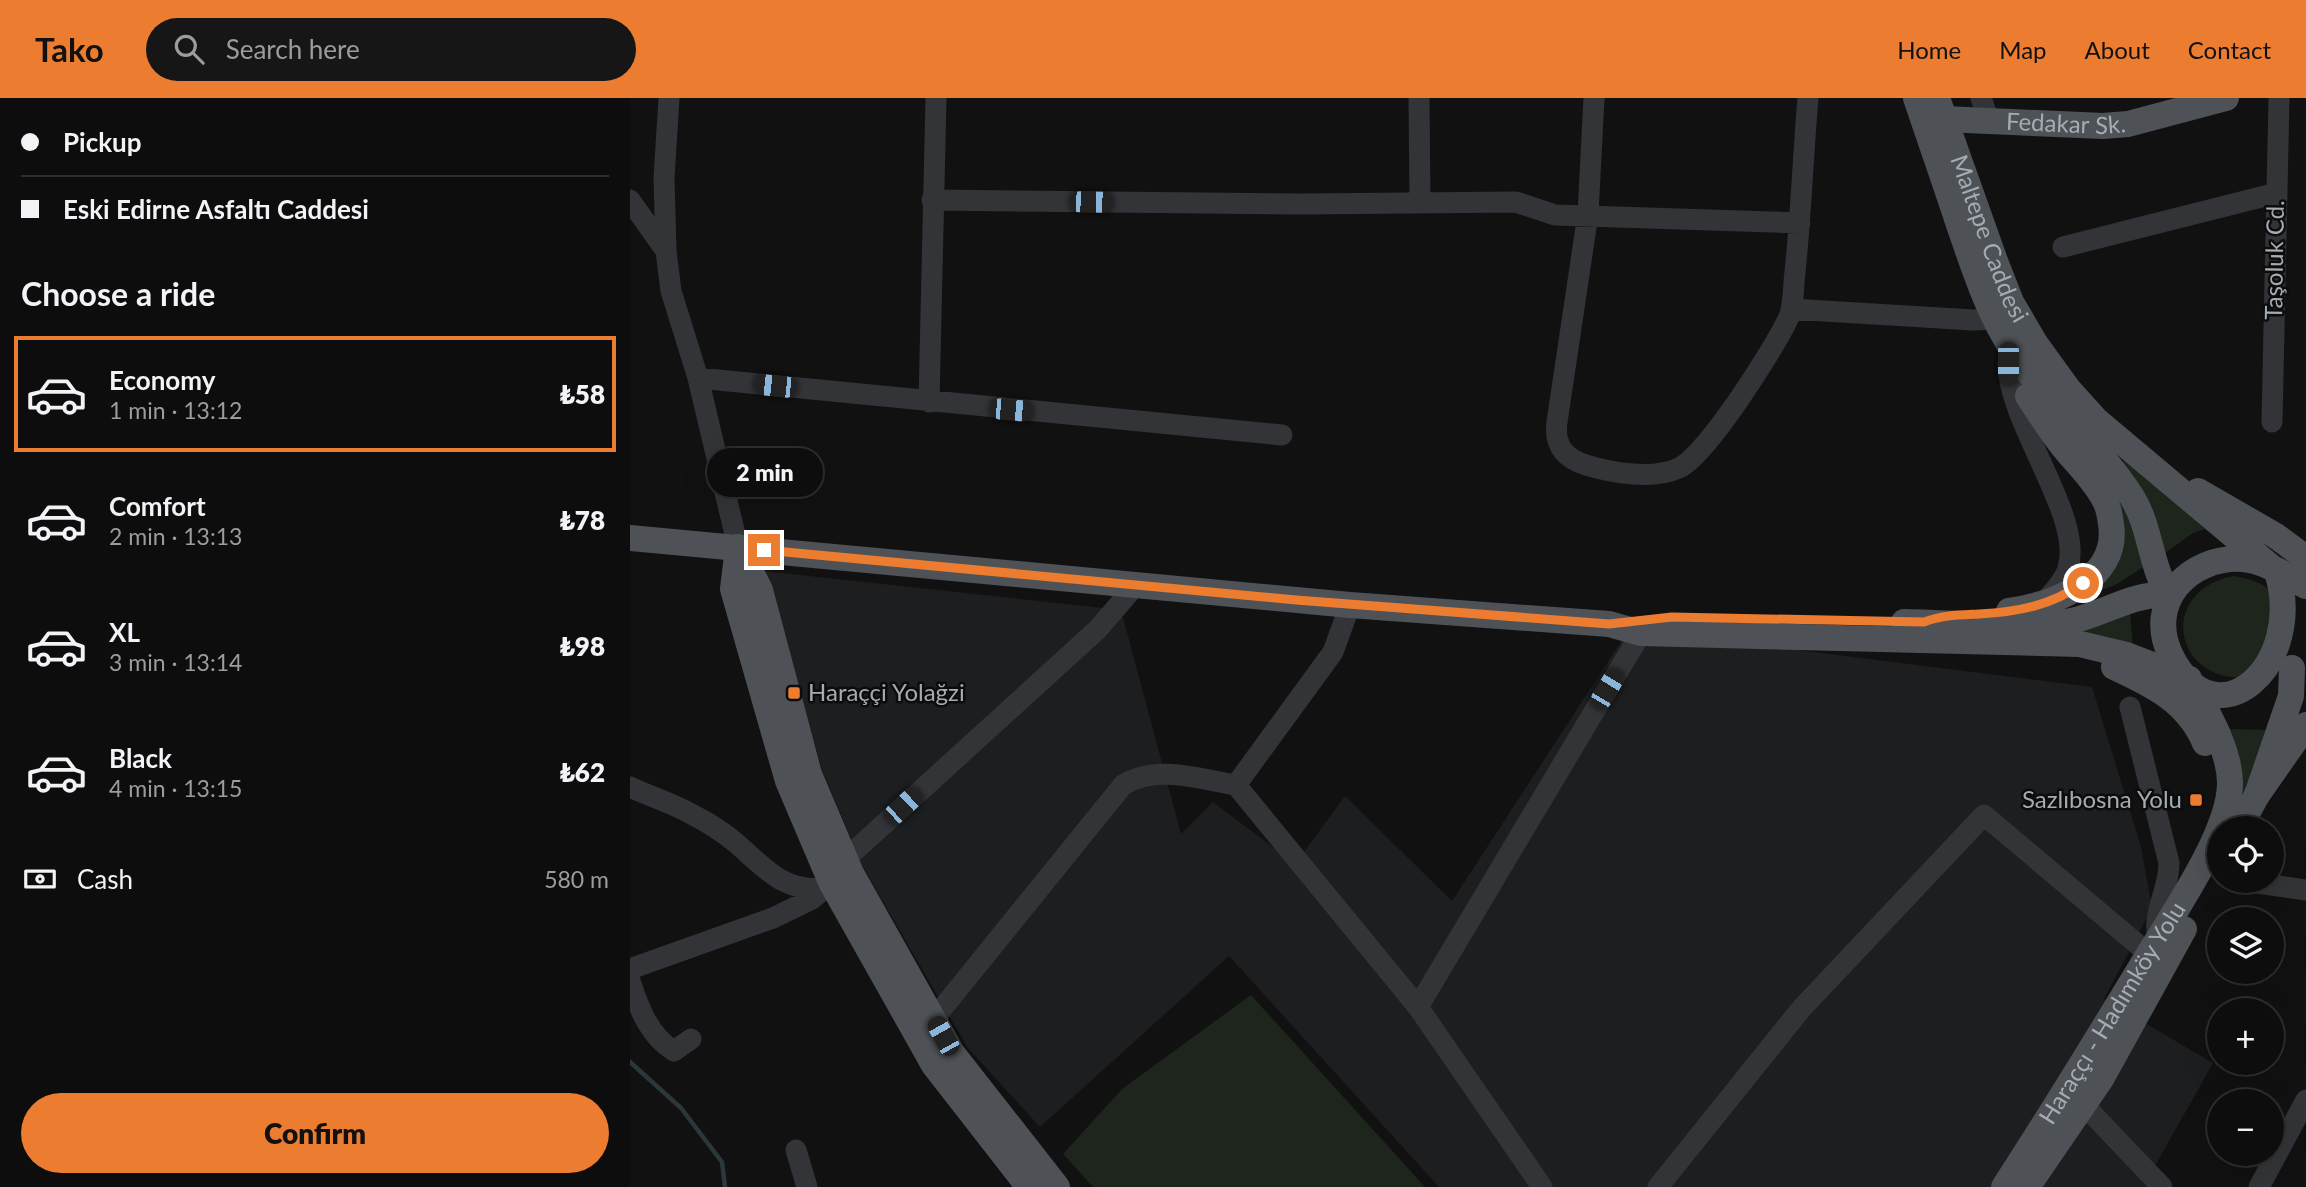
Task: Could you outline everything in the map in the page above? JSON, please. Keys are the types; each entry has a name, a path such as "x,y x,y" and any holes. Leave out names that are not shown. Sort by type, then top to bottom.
{"main road":[{"name":"Maltepe Caddesi","path":"1916,98 1979,284 1996,319"},
{"name":"Fedakar Sk.","path":"1940,109 1985,110 2104,126 2128,124 2226,98"},
{"name":"Maltepe Caddesi","path":"1940,109 2011,302 2069,390 2096,419 2145,463 2277,572"},
{"path":"1931,631 1938,617 1997,613 2041,606 2066,595 2097,571 2111,545 2112,531 2106,501 2064,449 2013,374 1998,345 1996,319"},
{"path":"1996,319 2014,352 2059,410 2094,446 2134,500 2147,531 2155,569 2169,596"},
{"path":"2145,463 2174,474 2202,494 2276,536 2306,558"},
{"path":"630,538 1350,605 1609,624 1672,617 1931,631 2080,644 2108,650 2229,696 2246,695 2275,683 2299,665"},
{"path":"738,547 733,589 788,781 833,874 926,1029 952,1053 1057,1187"},
{"path":"2189,679 2174,662 2164,636 2164,612 2169,596 2179,582 2208,563 2245,559 2262,563 2306,586"},
{"path":"2257,795 2291,696 2303,640 2302,610 2290,586 2277,572"},
{"path":"1609,624 1641,633 1931,631 2068,622 2149,596 2169,596"},
{"path":"1931,631 1958,650 2080,656 2110,665 2168,695 2202,735 2211,758 2214,780 2213,816"},
{"name":"Haraççı - Hadımköy Yolu","path":"2189,679 2220,743 2228,767 2230,782 2224,816"},
{"path":"2246,816 2306,725"},
{"name":"Haraççı - Hadımköy Yolu","path":"2004,1187 2154,947 2207,870"},
{"name":"Haraççı - Hadımköy Yolu","path":"2027,1187 2084,1105 2207,872"},
{"path":"926,1029 934,1065 1029,1187"}],"street":[{"path":"668,98 664,178 670,291 698,379 738,547"},
{"path":"929,402 936,98"},
{"path":"1419,98 1420,203"},
{"path":"1594,98 1587,214 1555,431 1560,447 1573,461 1597,468 1652,474 1683,467 1705,446 1755,375 1790,317 1800,223 1808,98"},
{"name":"Taşoluk Cd.","path":"2272,422 2279,98"},
{"path":"2063,247 2277,192"},
{"path":"630,200 666,251"},
{"path":"932,200 1516,202 1555,215 1800,223"},
{"path":"1791,309 1973,320 1996,319"},
{"path":"2008,363 2011,394 2068,530 2067,571 2041,606"},
{"path":"698,379 1282,435"},
{"path":"630,969 773,918 811,899 833,874 1098,629 1135,586"},
{"path":"1236,785 1333,652 1350,605"},
{"path":"1418,1007 1641,633"},
{"path":"2130,707 2169,863 2169,876 2156,917 2154,947"},
{"path":"926,1029 1123,785 1149,774 1174,774 1236,785 1418,1007 1542,1187"},
{"path":"630,787 695,816 734,841 764,869 788,884 810,890 833,874"},
{"path":"1658,1187 1801,1009 1984,815 2154,947"},
{"path":"2284,887 2306,890"},
{"path":"630,981 648,1026 662,1044 674,1051 691,1040"},
{"path":"2259,1187 2306,1100"},
{"path":"2084,1105 2162,1187"},
{"path":"796,1150 807,1187"}],"shaded area":[{"path":"2127,458 2205,529 2193,533 2162,555 2119,465"},
{"path":"2119,493 2145,566 2117,584 2100,591 2097,589 2112,563"},
{"path":"764,571 1121,610 1181,834 1213,802 1295,864 1345,796 1452,901 1628,631 2092,687 2141,847 2152,908 2104,999 2207,1059 2207,1074 2147,1180 2152,1187 1439,1187 1229,956 1040,1127 967,1047 862,865 822,769"},
{"path":"2234,576 2258,583 2272,593 2285,633 2239,678 2215,673 2198,662 2187,647 2183,630 2186,612 2195,596 2211,584"},
{"path":"2130,611 2133,648 2070,627"},
{"path":"2225,729 2271,730 2239,815"},
{"path":"1251,995 1425,1187 1093,1187 1063,1154 1122,1089"}],"waterway":[{"path":"630,1062 681,1108 722,1162 725,1187"}],"place":[{"name":"Haraççi Yolağzi","path":"794,693"},
{"name":"Sazlıbosna Yolu","path":"2196,800"}],"route":[{"path":"764,550 1350,605 1609,624 1672,617 1924,622 1938,617 1997,613 2041,606 2066,595 2083,583"}]}
